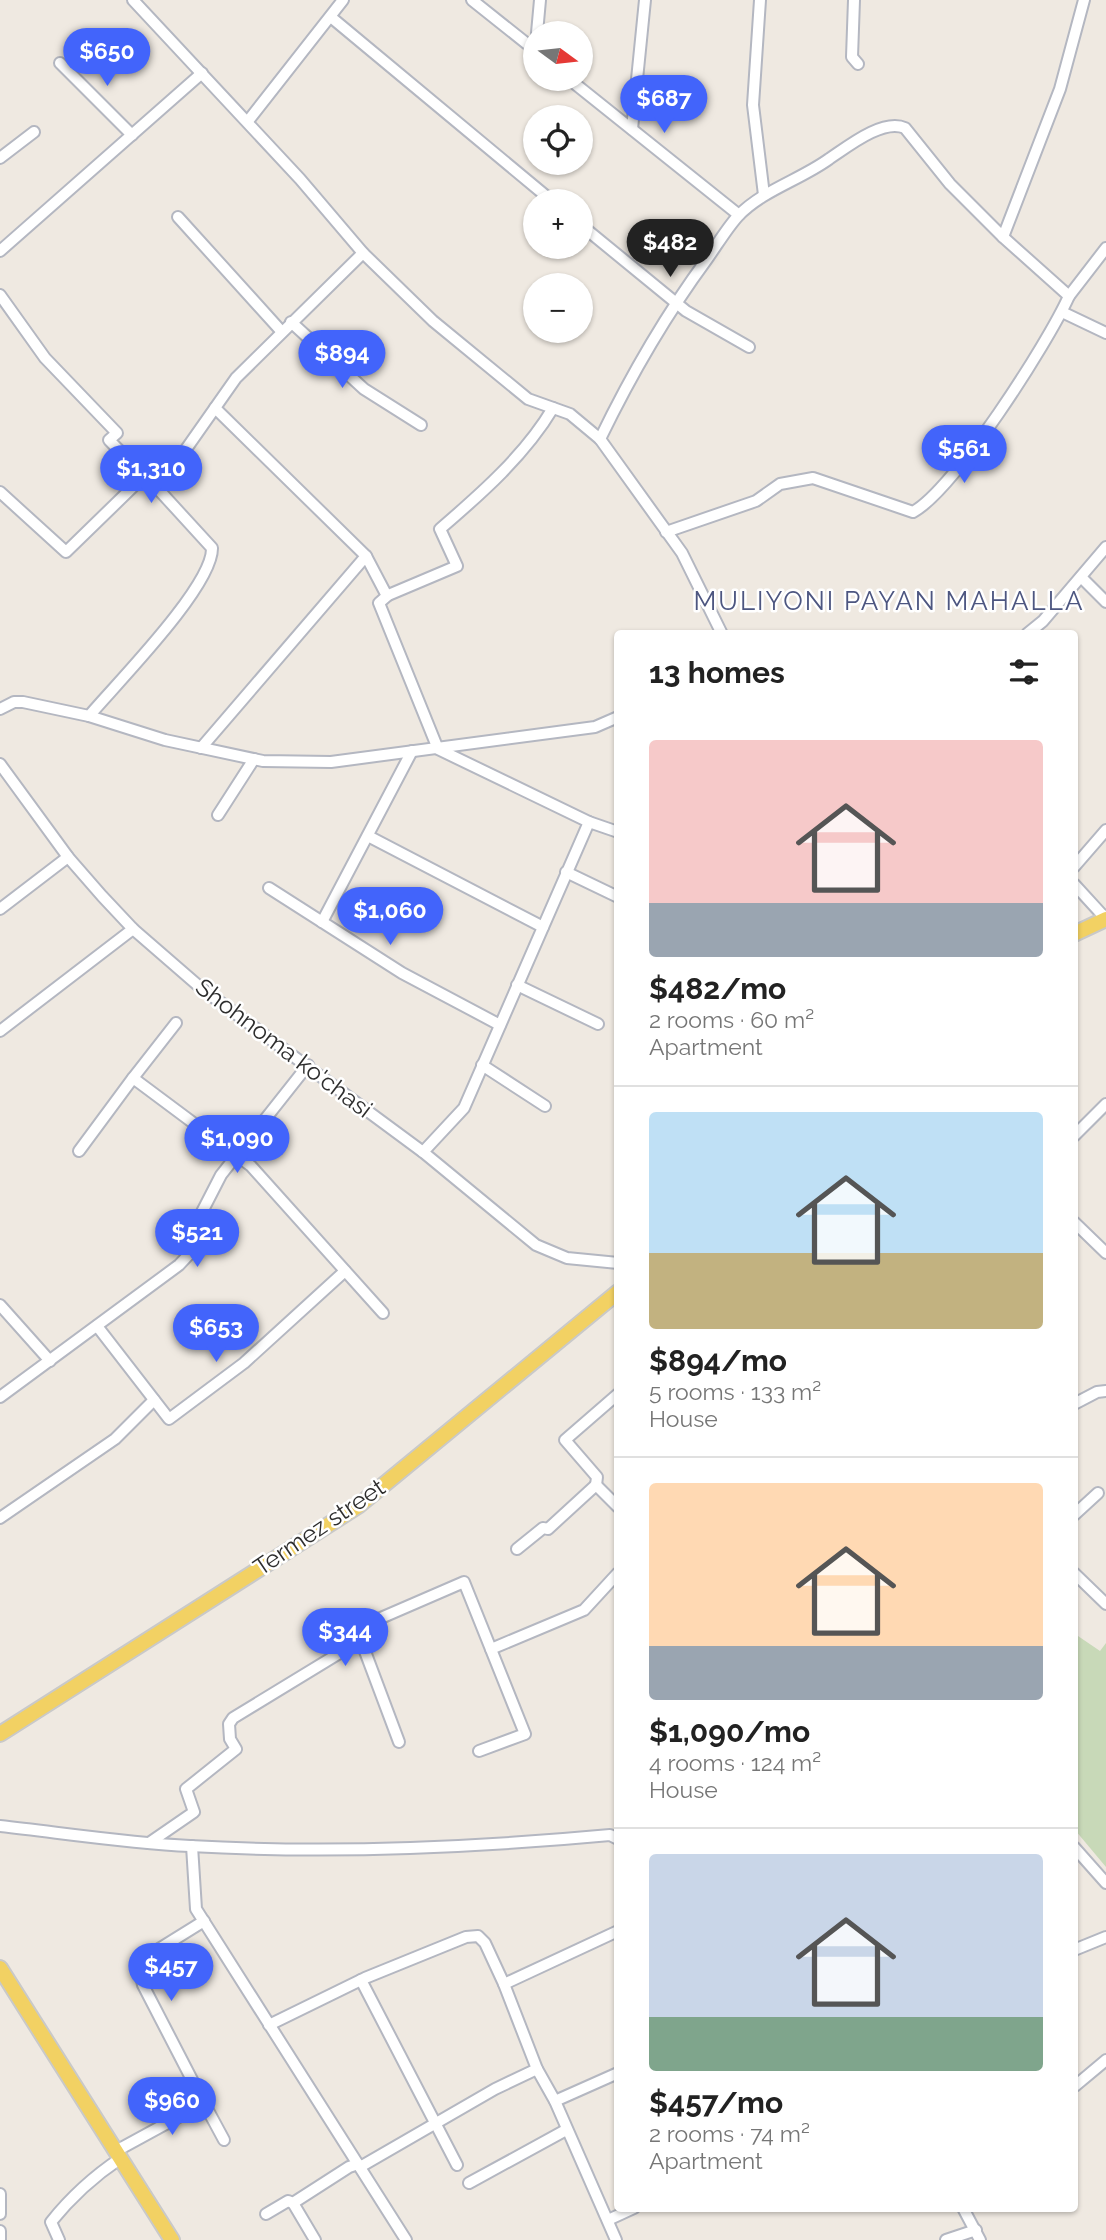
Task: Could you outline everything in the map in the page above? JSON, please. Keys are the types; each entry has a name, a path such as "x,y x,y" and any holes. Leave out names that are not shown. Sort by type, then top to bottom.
{"main road":[{"path":"1078,932 1106,919"},
{"name":"Termez street","path":"0,1734 358,1506 614,1295"},
{"path":"0,1968 172,2240"}],"street":[{"path":"133,0 248,121 363,253 433,321 528,398 570,414 600,439 682,553 720,630"},
{"path":"248,121 301,52 332,18 343,0"},
{"path":"472,0 523,41"},
{"path":"538,21 540,0"},
{"path":"632,129 645,0"},
{"path":"760,0 753,105 764,195"},
{"path":"854,0 852,57 858,64"},
{"path":"1003,237 1060,89 1084,0"},
{"path":"332,18 538,189"},
{"path":"60,63 132,135"},
{"path":"0,251 202,73"},
{"path":"584,91 739,215"},
{"path":"600,439 647,346 739,215 764,195 807,175 843,150 886,126 896,124 905,128 950,184 1003,237 1069,296"},
{"path":"0,158 34,132"},
{"path":"178,217 282,332"},
{"path":"593,235 676,304 749,348"},
{"path":"666,531 756,501 780,484 813,478 913,512 941,489 1002,407 1062,312 1069,296 1106,248"},
{"path":"158,489 236,377 363,253"},
{"path":"0,295 45,358 117,433 109,440 212,548 212,559 181,607 89,716"},
{"path":"0,319 10,312"},
{"path":"1062,312 1106,333"},
{"path":"291,322 365,389 421,425"},
{"path":"215,408 366,556 386,596"},
{"path":"553,408 536,435 474,500 440,529 457,566 386,596 379,603 438,750 589,822 614,831"},
{"path":"0,492 66,552 141,480 148,480"},
{"path":"1032,630 1043,621 1106,547"},
{"path":"201,748 366,556"},
{"path":"1081,577 1106,602"},
{"path":"0,709 14,702 23,702 89,716 164,740 254,759 331,762 438,750 596,727 614,719"},
{"path":"321,922 412,751"},
{"path":"218,815 254,759"},
{"name":"Shohnoma ko'chasi","path":"1,769 68,857 133,929 201,988 423,1152 536,1245 567,1258 614,1262"},
{"path":"423,1152 464,1108 589,822"},
{"path":"1078,862 1106,830"},
{"path":"368,836 543,927"},
{"path":"0,909 68,857"},
{"path":"566,872 614,895"},
{"path":"269,888 402,973 500,1025"},
{"path":"1078,888 1106,919"},
{"path":"0,1031 133,929"},
{"path":"517,985 598,1024"},
{"path":"79,1151 176,1023"},
{"path":"0,1397 179,1265 194,1249 201,1212 221,1175 308,1065"},
{"path":"482,1065 545,1106"},
{"path":"133,1078 236,1154 273,1188 383,1313"},
{"path":"1078,1132 1106,1104"},
{"path":"1078,1226 1106,1253"},
{"path":"97,1326 169,1419 254,1354 345,1271"},
{"path":"0,1305 50,1360"},
{"path":"1078,1402 1097,1392 1106,1391"},
{"path":"517,1549 543,1528 548,1529 596,1485 597,1477 565,1440 614,1397"},
{"path":"0,1518 115,1439 154,1400"},
{"path":"596,1485 614,1503"},
{"path":"1078,1511 1098,1493"},
{"path":"491,1649 584,1610 614,1577"},
{"path":"1078,1577 1106,1604"},
{"path":"149,1843 194,1812 186,1789 236,1749 230,1739 229,1724 233,1718 338,1654 357,1630 464,1582 525,1734 479,1751"},
{"path":"357,1630 399,1742"},
{"path":"0,1826 192,1846 399,1850 501,1845 610,1835 614,1837"},
{"path":"192,1846 196,1909 406,2240"},
{"path":"1078,1852 1106,1883"},
{"path":"204,1921 138,1962 144,1985 224,2140"},
{"path":"504,1984 614,1933"},
{"path":"269,2025 361,1980 466,1937 478,1936 485,1943 504,1984 537,2069 555,2101 614,2239"},
{"path":"1078,1948 1106,1937"},
{"path":"361,1980 457,2165"},
{"path":"1078,2083 1106,2060"},
{"path":"293,2203 349,2167 359,2166 537,2069"},
{"path":"555,2101 614,2075"},
{"path":"59,2240 51,2222 118,2154 204,2103"},
{"path":"469,2183 566,2130"},
{"path":"0,2194 0,2214"},
{"path":"266,2214 288,2201 293,2203 314,2240"},
{"path":"608,2220 625,2212"},
{"path":"946,2240 978,2235 965,2212"},
{"path":"0,2231 0,2239"}],"green space":[{"path":"1078,1636 1100,1651 1106,1643 1106,1867 1078,1834"}],"district":[{"name":"MULIYONI PAYAN MAHALLA","path":"889,601"}]}
